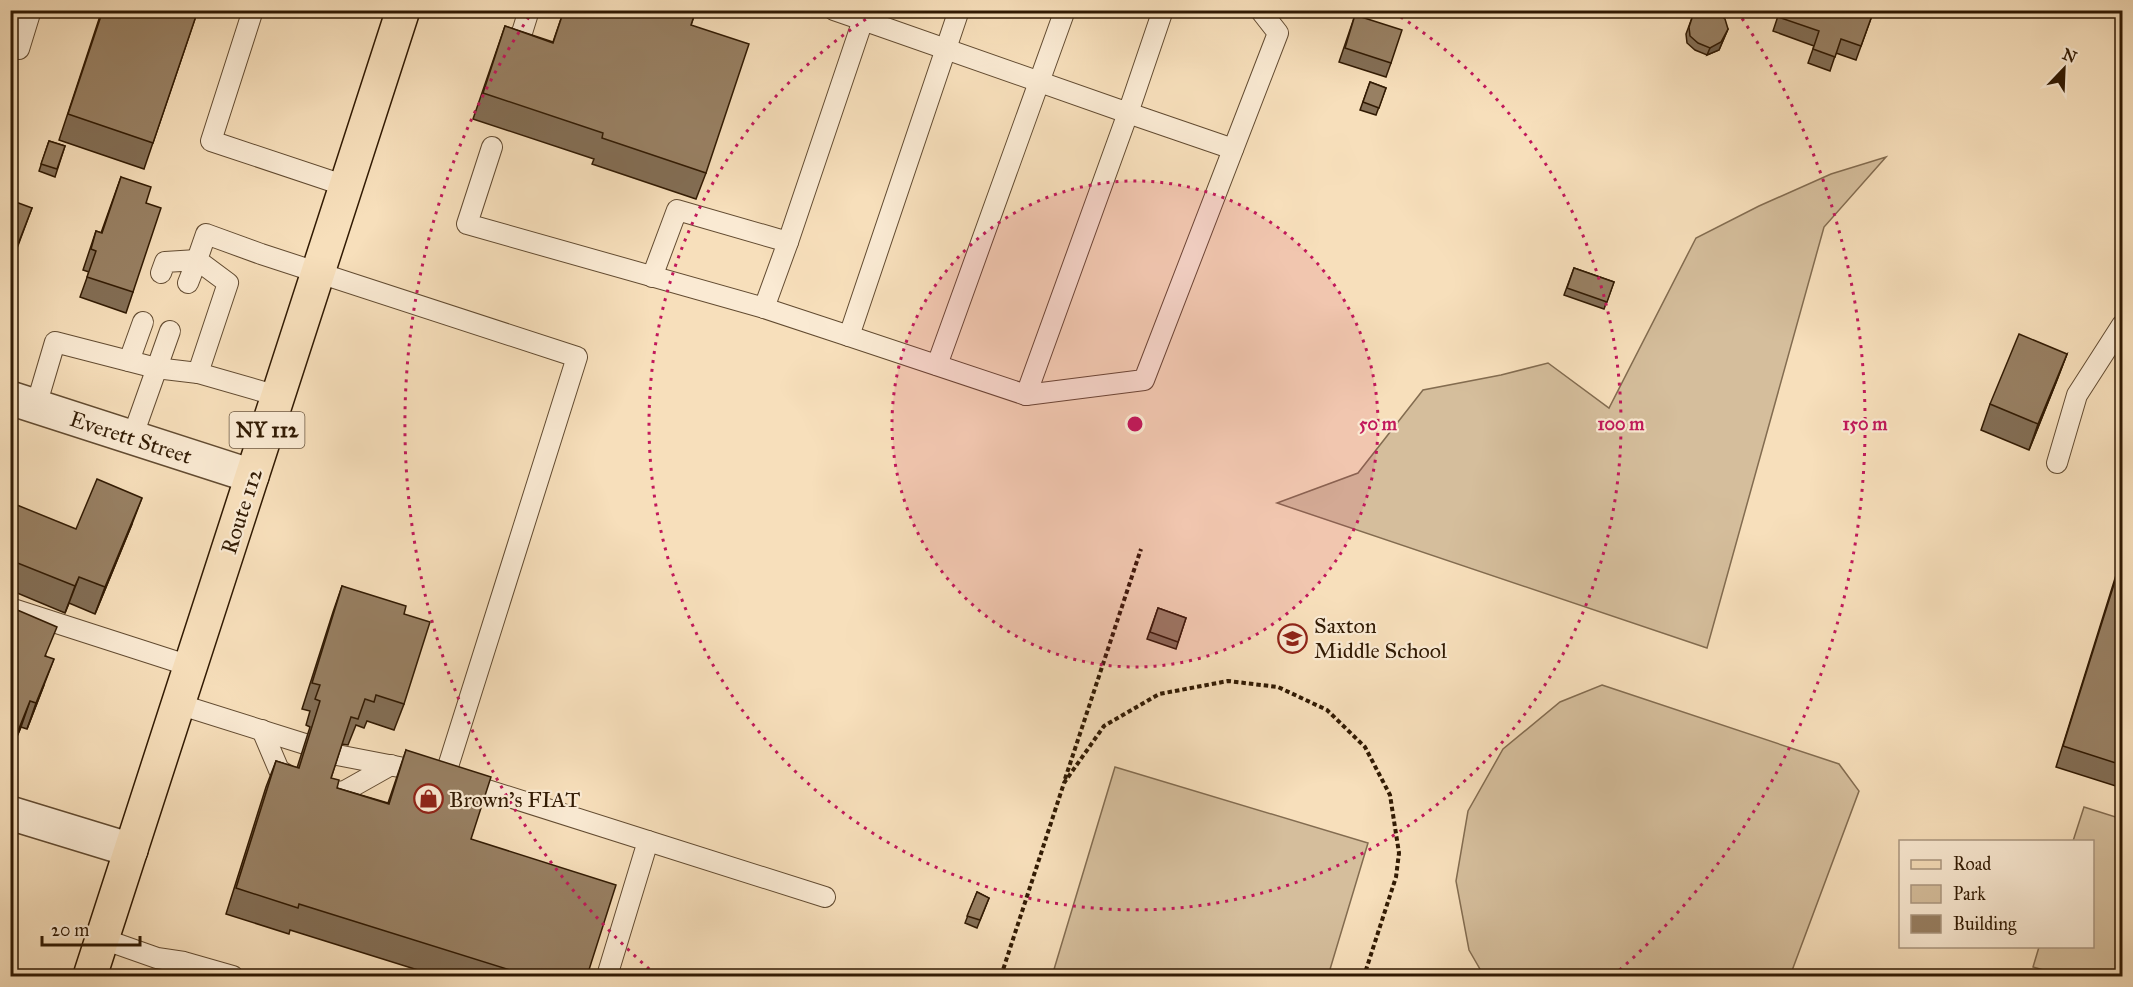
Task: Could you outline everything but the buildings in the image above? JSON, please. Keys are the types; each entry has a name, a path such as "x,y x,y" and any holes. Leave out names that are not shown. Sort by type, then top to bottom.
{"main road":[{"name":"Route 112","path":"90,976 403,10"}],"street":[{"name":"Everett Street","path":"23,402 252,476"},
{"path":"10,813 131,850"}],"lane":[{"path":"19,49 31,10"},
{"path":"253,10 211,141 346,186"},
{"path":"520,39 529,10"},
{"path":"834,10 864,15 946,49 1233,149"},
{"path":"849,336 959,10"},
{"path":"937,365 1065,10"},
{"path":"1026,396 1163,10"},
{"path":"492,147 467,224 764,308 1026,396 1144,380 1278,33 1260,10"},
{"path":"764,308 864,15"},
{"path":"652,277 677,210 788,242"},
{"path":"188,283 206,234 577,357 444,776"},
{"path":"161,273 165,262 197,260 228,283 198,373"},
{"path":"129,362 143,322"},
{"path":"2057,463 2077,395 2122,325"},
{"path":"132,438 170,331"},
{"path":"23,402 56,342 156,368 198,373 278,396"},
{"path":"10,608 190,666"},
{"path":"178,704 305,744"},
{"path":"262,730 279,770 294,779"},
{"path":"337,755 444,776 825,897"},
{"path":"327,790 344,792 391,765"},
{"path":"607,976 648,841"},
{"path":"103,939 157,958 184,962 233,976"}],"path":[{"path":"1000,976 1141,549"},
{"path":"1064,783 1104,726 1159,694 1228,681 1278,687 1327,710 1365,747 1390,795 1399,853 1396,877 1364,976"}],"green space":[{"path":"1886,157 1824,227 1707,648 1277,503 1358,473 1423,390 1501,375 1548,363 1609,408 1696,238 1759,206 1831,174"},
{"path":"1602,685 1839,764 1859,791 1790,976 1484,976 1469,950 1456,881 1468,811 1503,749 1560,702"},
{"path":"1115,767 1368,843 1328,976 1052,976"},
{"path":"2084,807 2122,819 2122,976 2064,976 2033,967 2039,948 2094,948 2094,840 2073,840"}],"place":[{"name":"Saxton Middle School","path":"1293,638"},
{"name":"Brown's FIAT","path":"428,799"}]}
